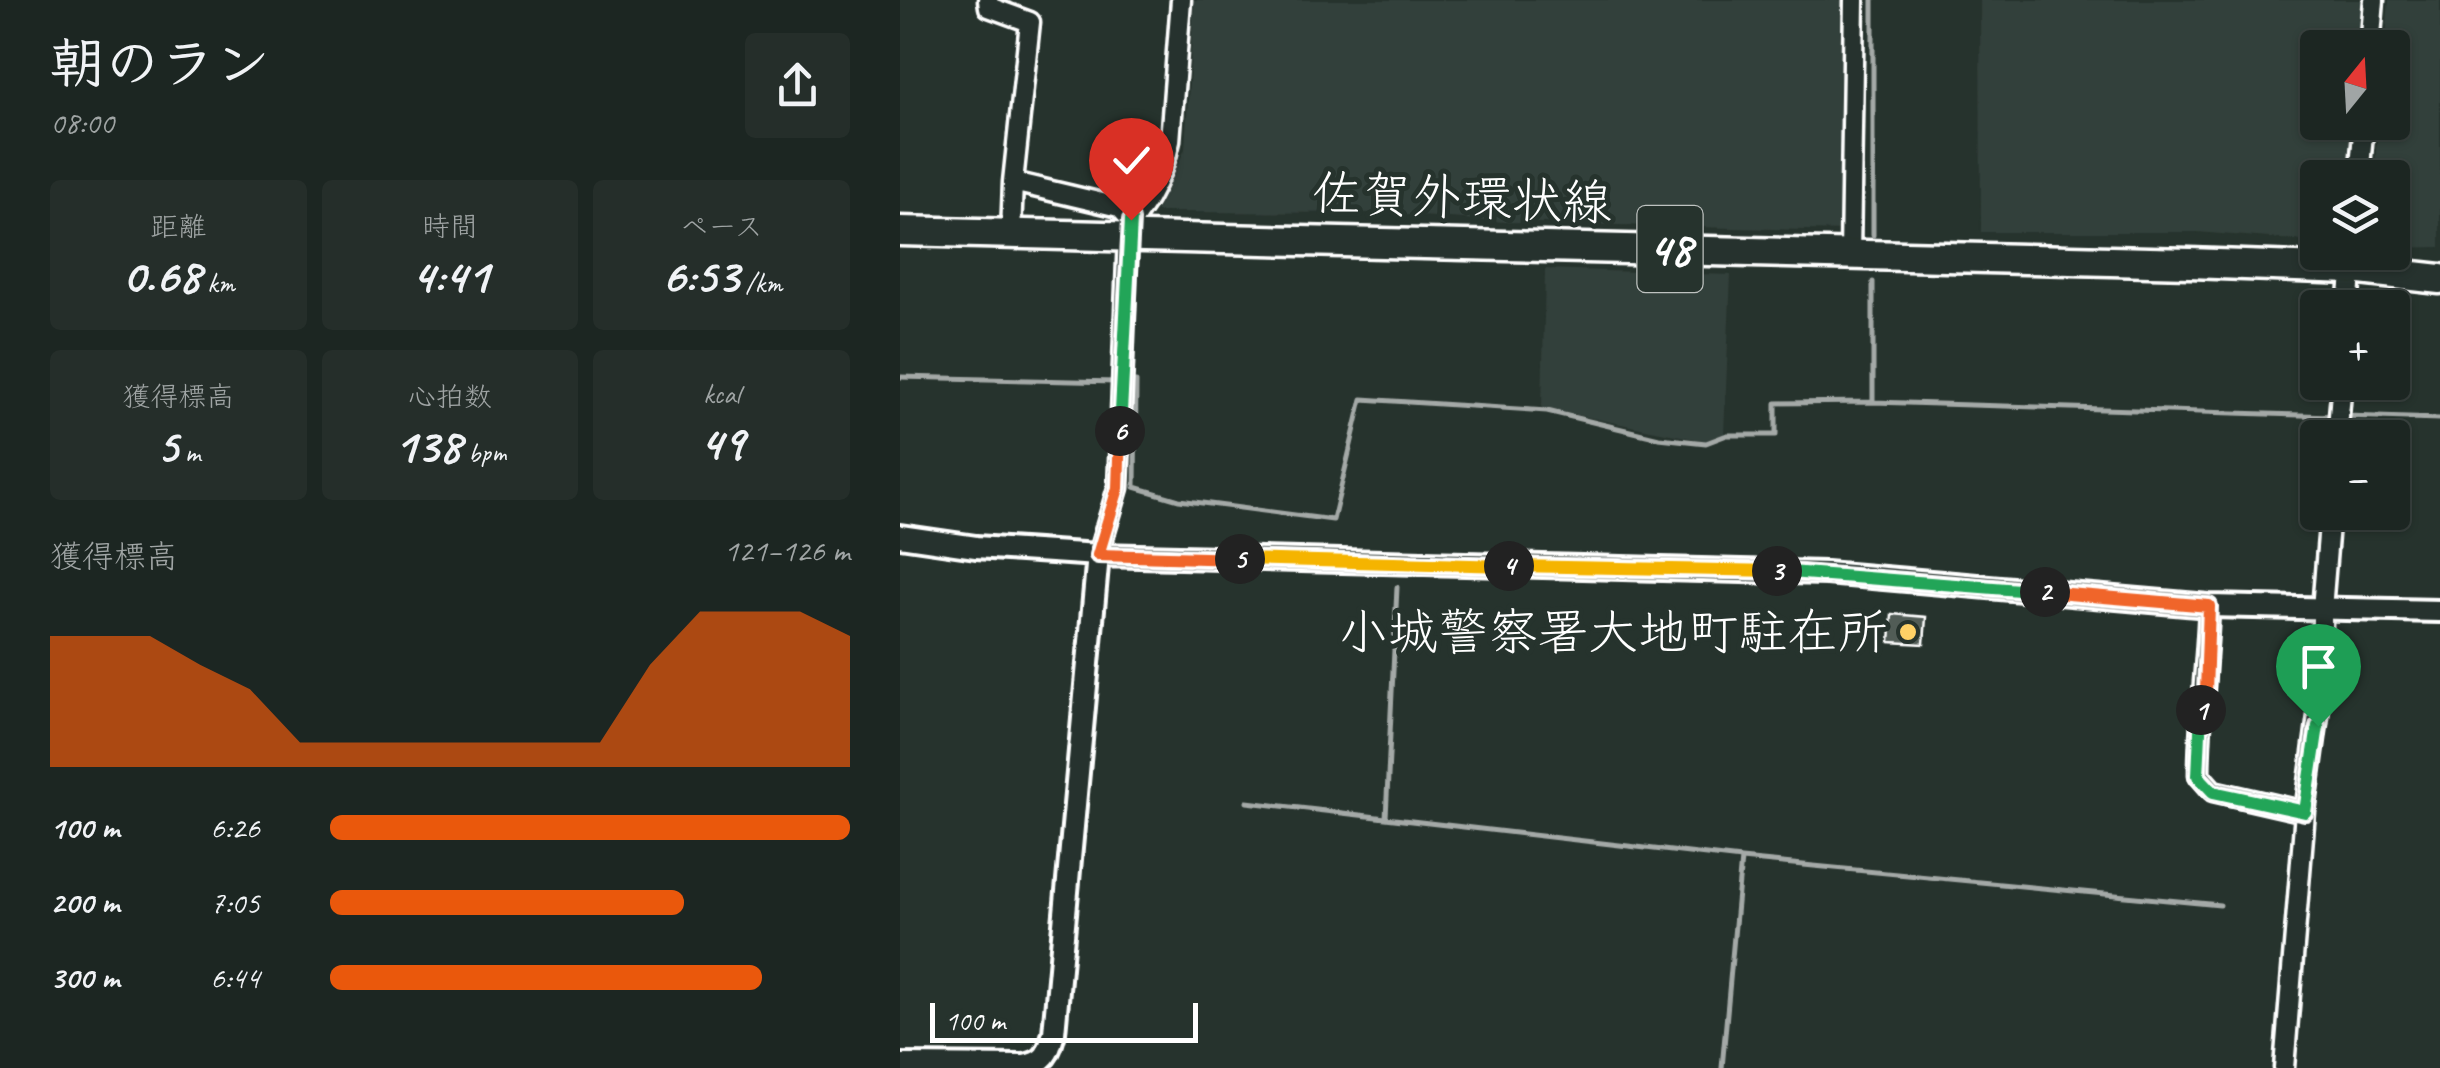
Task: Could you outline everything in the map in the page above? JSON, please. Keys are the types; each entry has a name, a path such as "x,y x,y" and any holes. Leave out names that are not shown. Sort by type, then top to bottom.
{"main road":[{"name":"佐賀外環状線","path":"900,231 1012,233 1129,228 1850,255 2300,260"},
{"name":"佐賀外環状線","path":"2396,270 2440,279"}],"street":[{"path":"988,0 990,7 1030,22 1013,182 1012,233"},
{"path":"1129,228 1146,202 1170,142 1181,0"},
{"path":"1850,255 1854,0"},
{"path":"2372,30 2374,0"},
{"path":"900,1065 1043,1066 1054,1033 1098,555 1118,488 1129,228 1119,207 1013,182"},
{"path":"2284,1068 2305,812 2322,686 2322,609 2329,530"},
{"path":"900,536 976,547 1098,555 1826,572 2209,606 2440,611"},
{"path":"2209,606 2206,692 2198,717 2198,776 2213,792 2305,812"}],"shaded area":[{"path":"1194,0 1848,0 1844,231 1505,222 1378,213 1156,212 1185,149"},
{"path":"1980,0 2364,0 2361,30 2300,30 2300,140 2352,140 2351,160 2300,160 2300,241 2197,232 1981,232"},
{"path":"2389,0 2440,0 2440,247 2410,248 2410,160 2375,160 2377,140 2410,140 2410,30 2386,30"},
{"path":"1545,269 1731,275 1724,434 1705,441 1542,408"}],"building":[{"name":"小城警察署大地町駐在所","path":"1892,614 1926,617 1924,644 1890,642"}],"waterway":[{"path":"1873,0 1873,235"},
{"path":"1873,282 1873,402"},
{"path":"900,377 1117,382"},
{"path":"1128,382 1136,382 1135,487 1179,500 1333,520 1362,399 1547,411 1659,438 1706,443 1727,435 1776,435 1776,403 1873,402 2334,416"},
{"path":"2345,416 2440,419"},
{"path":"1386,818 1397,587"},
{"path":"1247,802 1741,859 2220,905"},
{"path":"1722,1068 1741,859"}],"place":[{"name":"小城警察署大地町駐在所","path":"1908,632"}],"route":[{"path":"1131,220 1118,488 1098,555 1826,572 2209,606 2206,692 2198,717 2198,776 2213,792 2305,812 2318,726"}]}
